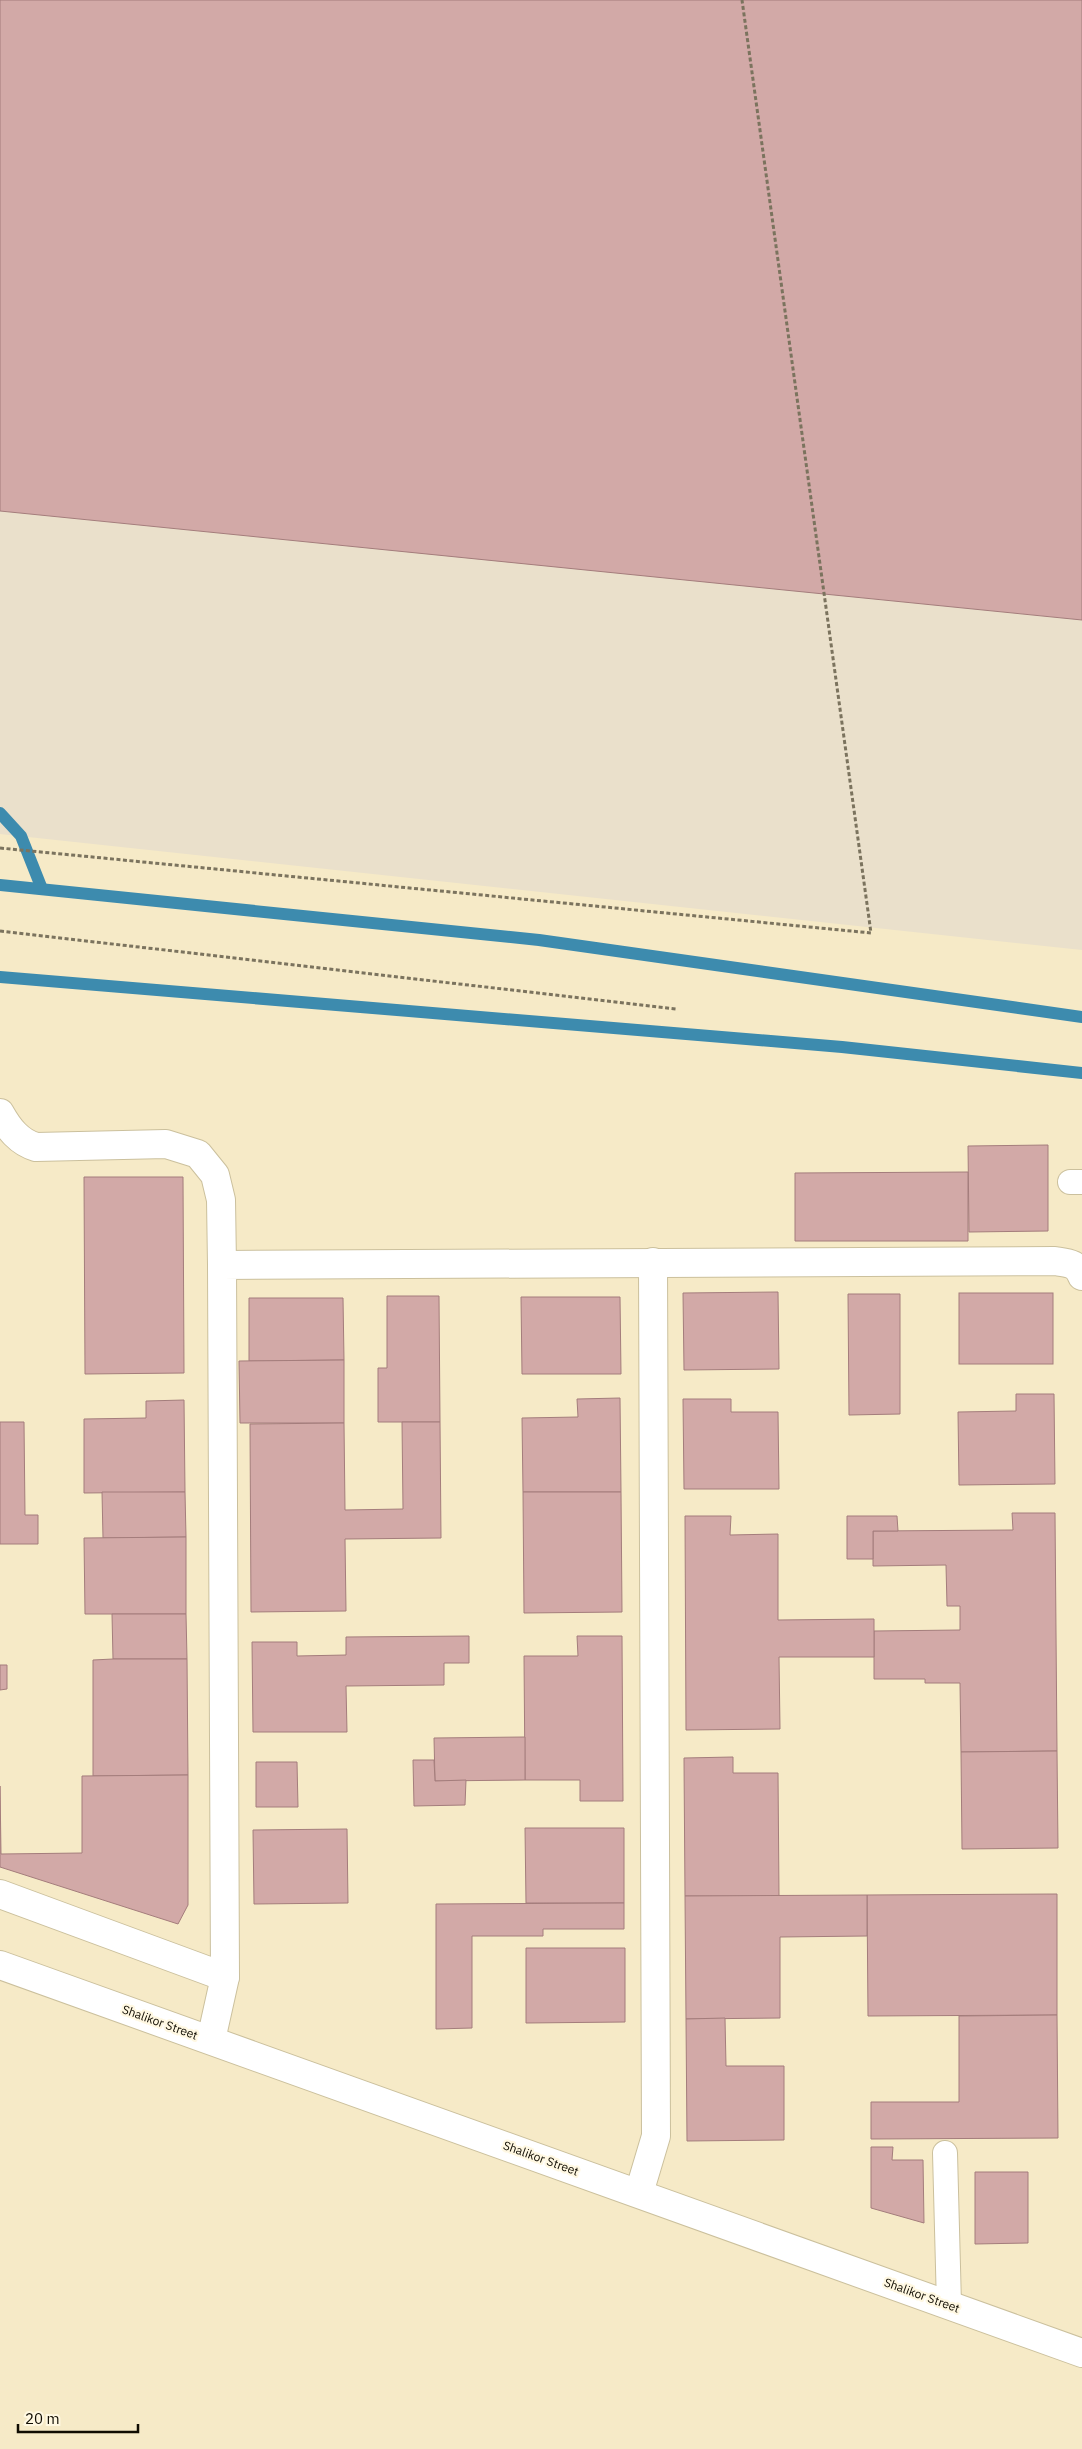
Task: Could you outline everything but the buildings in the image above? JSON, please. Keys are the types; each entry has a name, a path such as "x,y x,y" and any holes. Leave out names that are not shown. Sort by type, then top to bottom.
{"street":[{"path":"0,1113 18,1137 26,1144 36,1147 166,1144 198,1154 214,1175 221,1200 225,1977 211,2040"},
{"path":"222,1265 1055,1261 1070,1263 1078,1268 1082,1276"},
{"path":"639,2193 656,2136 653,1262"},
{"path":"0,1894 225,1977"},
{"name":"Shаlikor Street","path":"0,1965 1082,2353"}],"lane":[{"path":"945,2153 948,2305"}],"path":[{"path":"0,848 871,933 742,0"},
{"path":"0,931 676,1009"}],"shaded area":[{"path":"0,0 1082,0 1082,950 0,834"}],"waterway":[{"path":"0,813 21,836 42,889"},
{"path":"0,885 539,940 1082,1017"},
{"path":"0,977 842,1047 1082,1073"}]}
